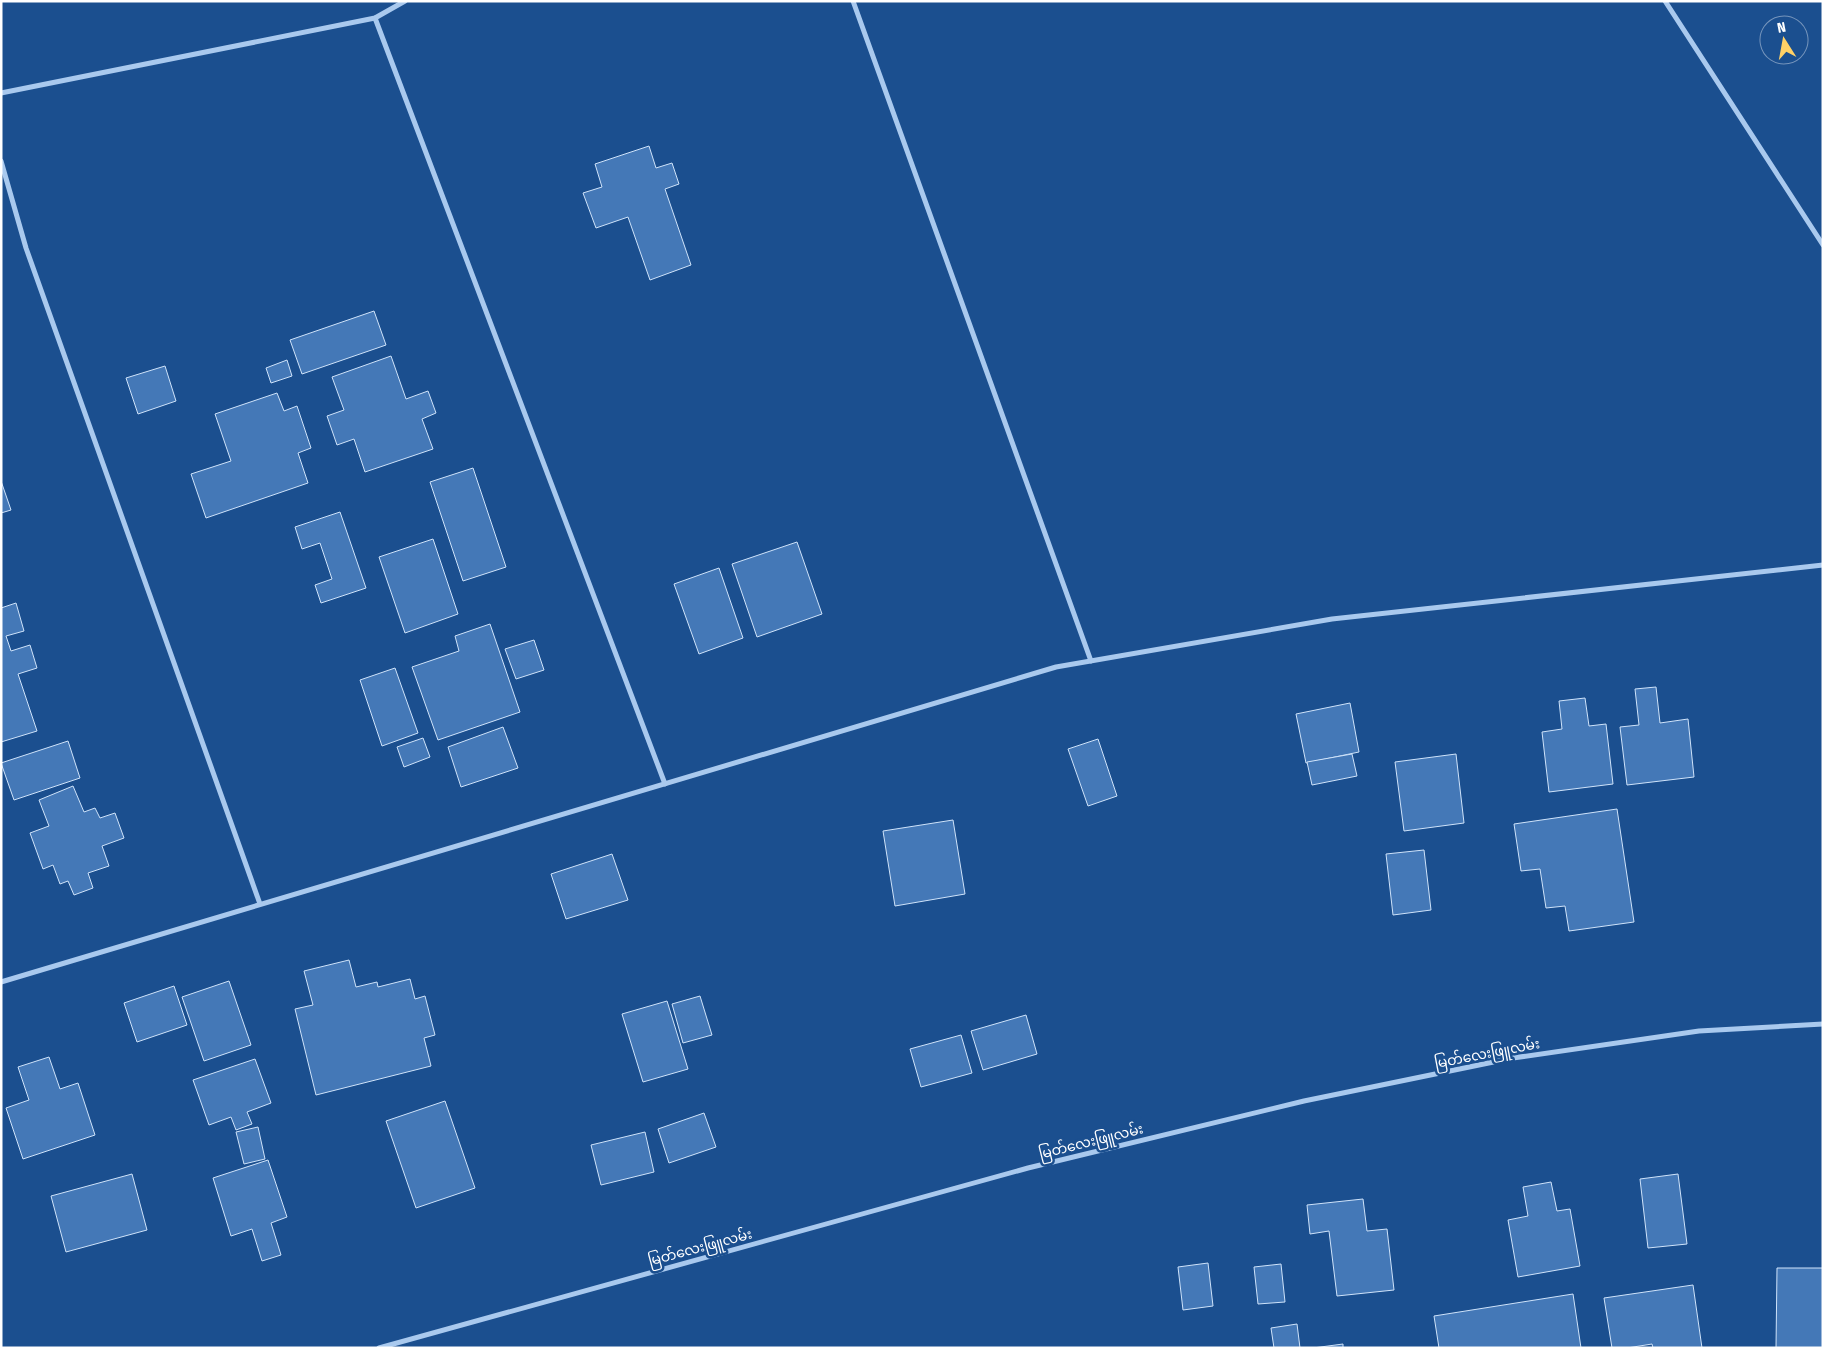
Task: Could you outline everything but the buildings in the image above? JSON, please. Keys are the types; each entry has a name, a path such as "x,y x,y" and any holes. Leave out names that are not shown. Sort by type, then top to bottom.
{"street":[{"path":"1,93 375,18 405,1"},
{"path":"853,1 1091,661"},
{"path":"1665,1 1823,245"},
{"path":"375,18 665,784"},
{"path":"1,162 29,257 260,904"},
{"path":"1,982 1056,667 1332,619 1823,565"},
{"name":"မြတ်လေးဖြူလမ်း","path":"379,1348 1028,1168 1304,1101 1523,1057 1700,1031 1823,1024"}]}
